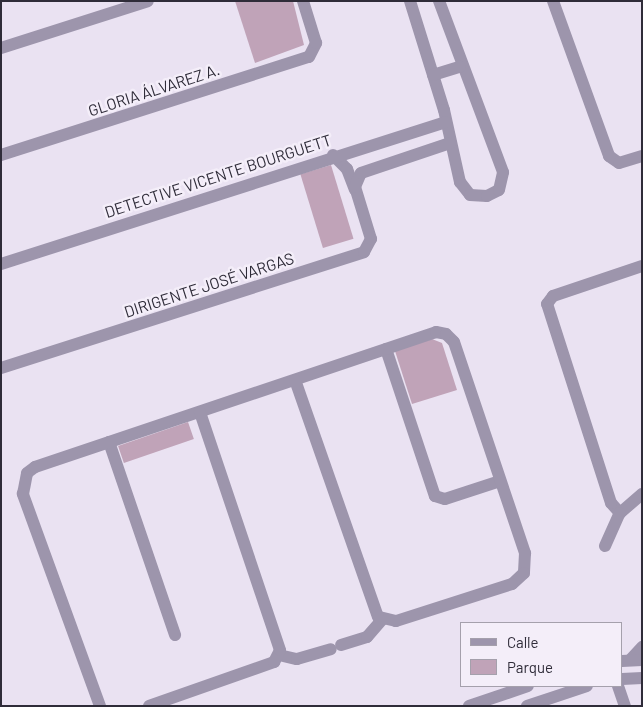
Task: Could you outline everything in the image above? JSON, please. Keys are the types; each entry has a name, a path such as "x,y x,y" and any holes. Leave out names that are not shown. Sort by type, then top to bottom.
{"street":[{"path":"1,48 148,1"},
{"name":"GLORIA ÁLVAREZ A.","path":"1,155 305,58 314,50 303,1"},
{"path":"410,1 433,75 450,144 465,191 482,198 499,190 504,180 500,163 460,67 439,1"},
{"path":"554,1 609,156 619,163 642,156"},
{"path":"433,75 460,67"},
{"name":"DETECTIVE VICENTE BOURGUETT","path":"1,264 333,155 446,122"},
{"name":"DIRIGENTE JOSÉ VARGAS","path":"356,193 358,177 369,168 450,144"},
{"name":"DIRIGENTE JOSÉ VARGAS","path":"1,368 364,252 371,239 347,170 333,155"},
{"path":"620,513 611,503 547,304 553,296 642,266"},
{"path":"100,706 22,488 24,477 35,467 436,332 452,339 526,562 521,578 396,621 382,620 372,609 295,380"},
{"path":"386,349 435,496 445,499 500,481"},
{"path":"200,412 279,655"},
{"path":"109,442 175,635"},
{"path":"605,546 620,513 642,494"},
{"path":"279,655 297,659 336,647 373,633 382,620"},
{"path":"631,660 642,647"},
{"path":"149,706 274,662 279,655"},
{"path":"623,679 642,678"},
{"path":"469,706 525,687"},
{"path":"546,699 547,687"},
{"path":"526,706 584,687"},
{"path":"618,687 625,706"}],"green space":[{"path":"235,1 293,1 304,45 255,63"},
{"path":"331,165 354,239 323,248 300,174"},
{"path":"432,339 442,343 457,390 412,404 395,351"},
{"path":"188,422 194,439 124,463 118,446"}]}
